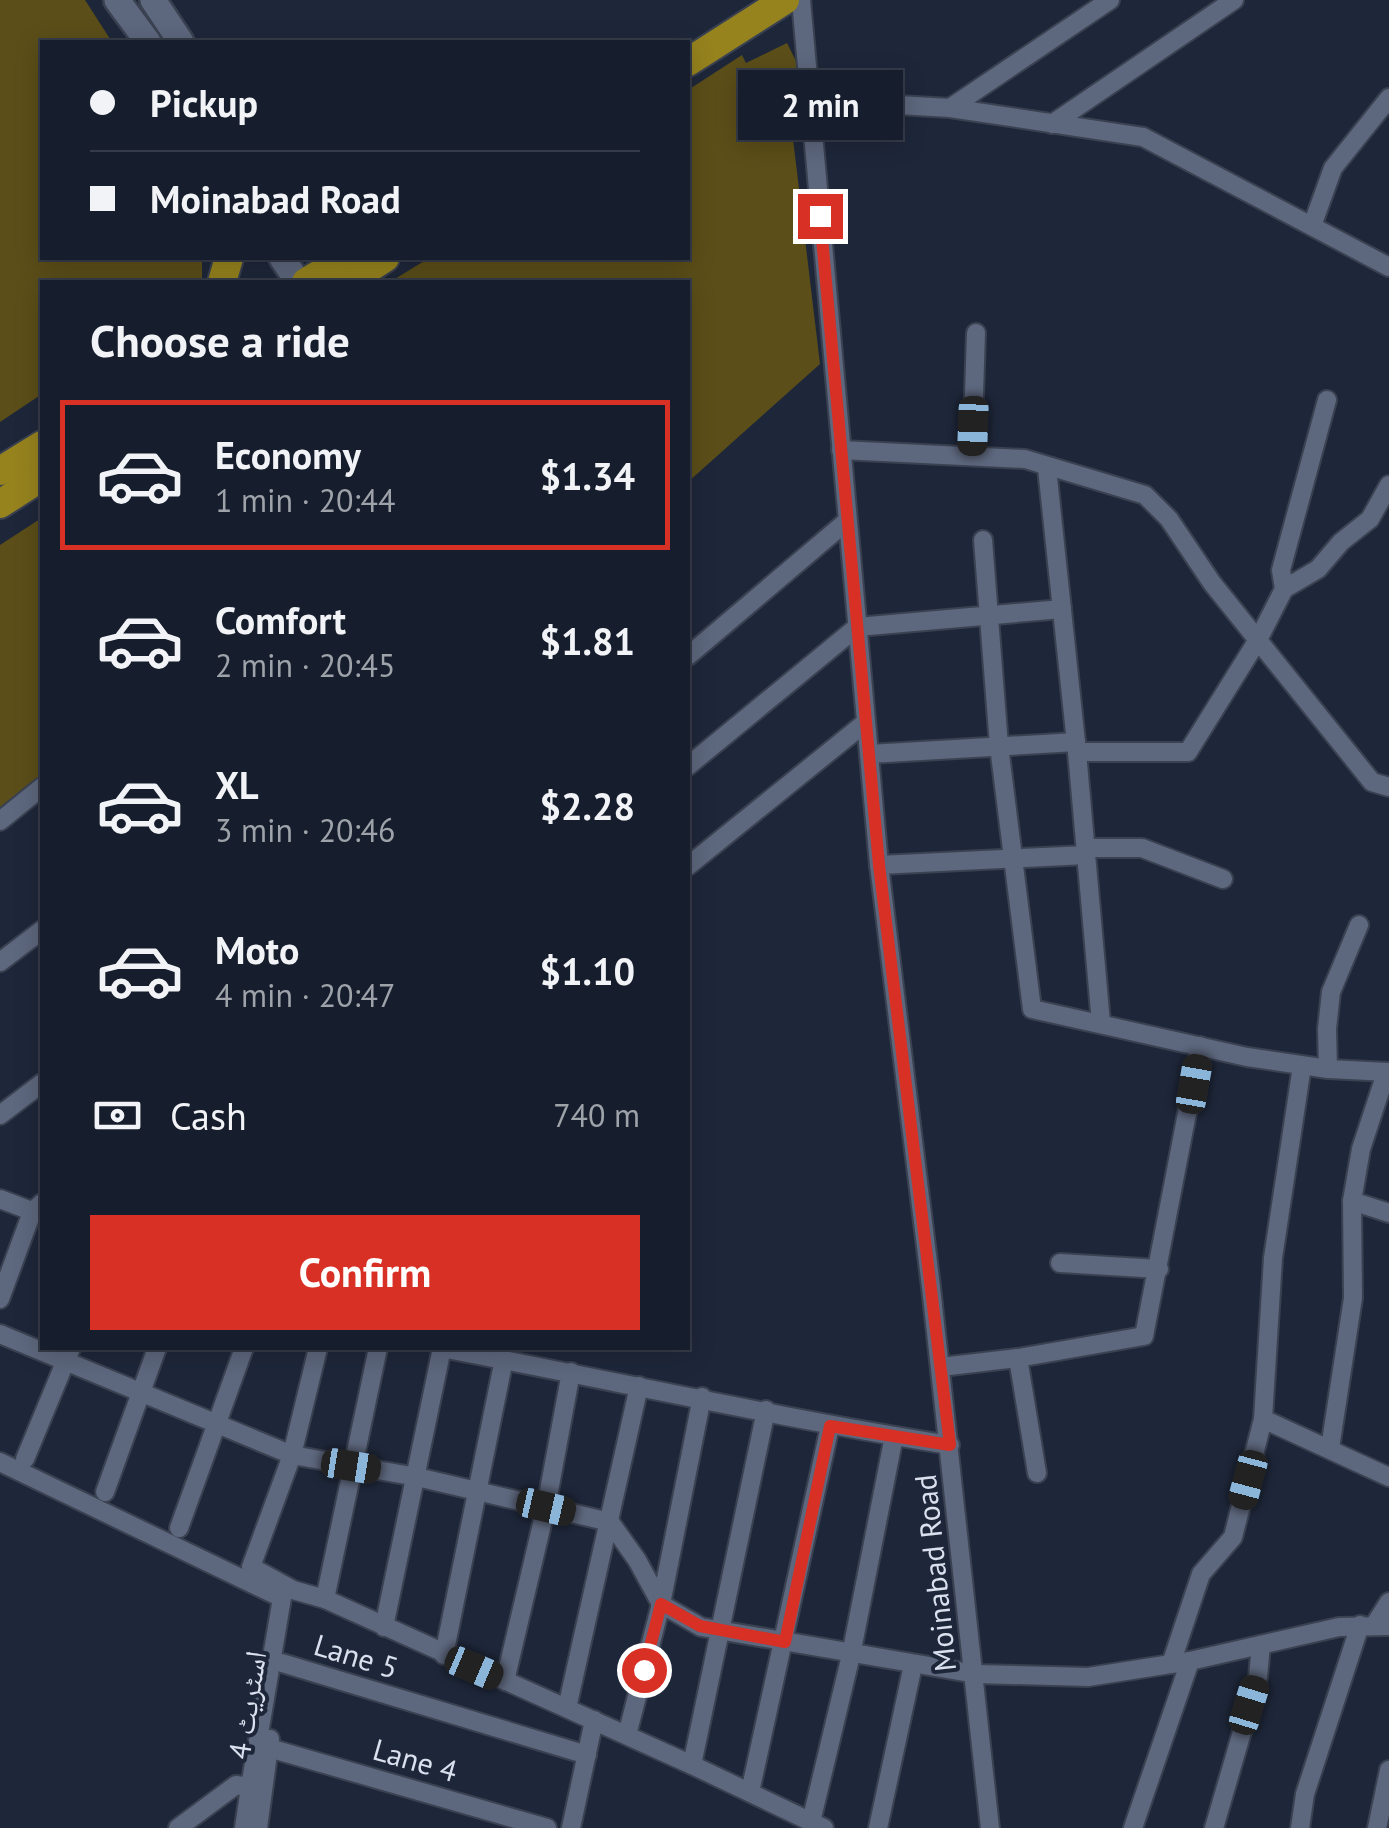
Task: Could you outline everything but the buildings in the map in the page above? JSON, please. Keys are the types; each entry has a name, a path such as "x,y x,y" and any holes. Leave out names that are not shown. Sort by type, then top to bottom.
{"highway":[{"path":"690,42 754,0"},
{"path":"690,61 786,0"},
{"path":"329,270 376,260"},
{"path":"0,471 40,446"},
{"path":"0,504 40,479"}],"main road":[{"path":"117,0 147,40"},
{"path":"153,0 181,40"}],"street":[{"name":"Moinabad Road","path":"801,0 879,865 950,1445 990,1828"},
{"path":"950,108 1110,0"},
{"path":"1052,124 1234,0"},
{"path":"1312,226 1333,168 1389,98"},
{"path":"810,100 950,108 1143,138 1389,267"},
{"path":"972,456 976,333"},
{"path":"1284,589 1281,570 1328,400"},
{"path":"841,450 1026,459 1144,495 1170,519 1212,583 1372,782 1389,788"},
{"path":"1047,468 1101,1023"},
{"path":"869,754 999,746 1188,752 1259,638 1284,589 1318,569 1341,542 1370,519 1389,485"},
{"path":"690,654 847,522"},
{"path":"983,540 999,746 1032,1009 1302,1066 1388,1072 1360,1149 1352,1201 1353,1298 1330,1448"},
{"path":"690,764 857,627 1062,609"},
{"path":"690,864 866,722"},
{"path":"0,821 40,788"},
{"path":"879,865 1013,860 1142,848 1223,879"},
{"path":"1328,1069 1331,992 1359,924"},
{"path":"0,962 40,932"},
{"path":"941,1367 1140,1340 1147,1331 1200,1046"},
{"path":"1134,1828 1201,1574 1233,1536 1263,1419 1273,1258 1302,1066"},
{"path":"0,1115 40,1085"},
{"path":"0,1199 39,1210 0,1299"},
{"path":"1352,1201 1389,1213"},
{"path":"1060,1263 1159,1269"},
{"path":"0,1334 40,1346"},
{"path":"106,1492 156,1350"},
{"path":"179,1528 214,1422 243,1350"},
{"path":"318,1350 292,1455 251,1567 294,1590 325,1599 692,1764 817,1825 894,1436"},
{"path":"325,1599 378,1350"},
{"path":"384,1627 442,1350"},
{"path":"453,1350 766,1410 830,1426 950,1445"},
{"path":"25,1458 69,1354 140,1391 292,1455 416,1477 610,1522 638,1560 661,1604 700,1626 976,1674 1088,1677 1180,1663 1339,1627 1375,1625"},
{"path":"1018,1358 1038,1472"},
{"path":"444,1655 504,1359"},
{"path":"506,1681 546,1507 571,1372"},
{"path":"567,1708 639,1386"},
{"path":"627,1735 661,1604 702,1398"},
{"path":"692,1764 766,1410"},
{"path":"1263,1419 1389,1477"},
{"path":"750,1792 830,1426"},
{"path":"0,1462 282,1598 244,1828"},
{"name":"اسٹریٹ 4","path":"258,1828 294,1590"},
{"path":"1300,1828 1306,1794 1375,1625 1389,1602"},
{"path":"1214,1828 1258,1676 1260,1645"},
{"name":"Lane 5","path":"282,1663 587,1754"},
{"path":"878,1828 913,1664"},
{"path":"571,1828 594,1720"},
{"name":"Lane 4","path":"269,1748 547,1828"},
{"path":"1377,1828 1389,1770"},
{"path":"178,1828 236,1785 250,1787"}],"shaded area":[{"path":"0,0 85,0 111,40 40,40 40,260 202,260 202,280 40,280 40,395 0,422"},
{"path":"787,43 799,67 788,97 820,364 690,480 690,280 393,280 426,260 690,260 690,89 742,55 746,63"},
{"path":"40,519 40,781 0,812 0,545"}],"route":[{"path":"644,1670 661,1604 700,1626 785,1642 830,1426 950,1445 879,865 820,216"}]}
